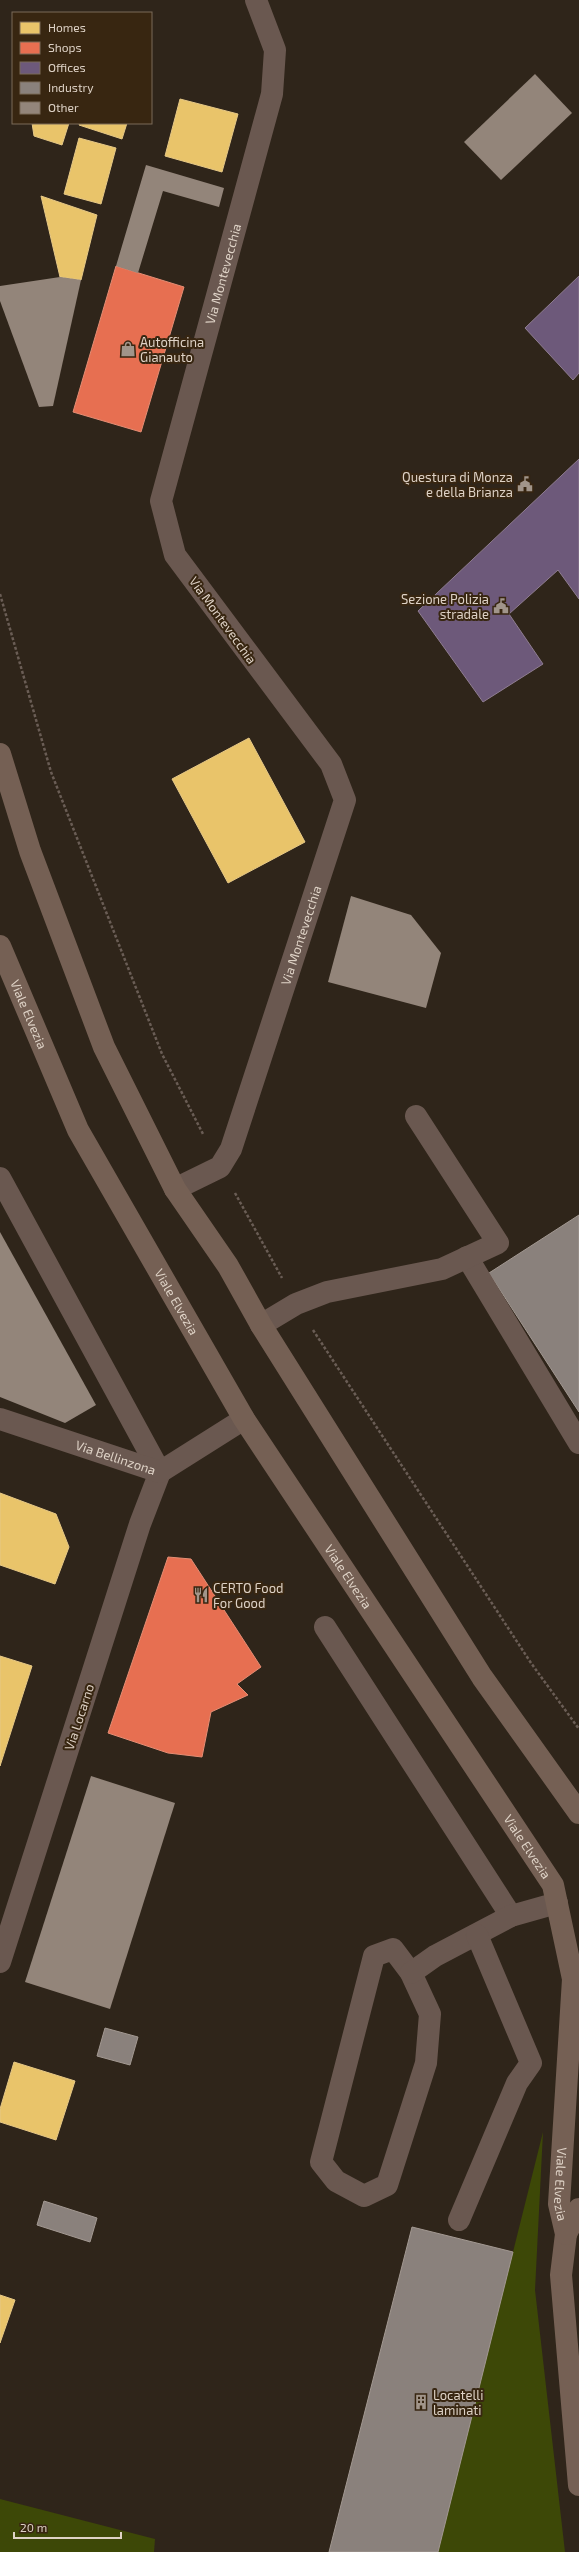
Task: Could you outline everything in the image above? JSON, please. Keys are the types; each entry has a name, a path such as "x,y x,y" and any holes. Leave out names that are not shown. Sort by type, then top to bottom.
{"main road":[{"path":"0,754 30,852 104,1047 175,1189 228,1266 261,1325 482,1677 579,1813"},
{"name":"Viale Elvezia","path":"0,946 78,1130 244,1419 491,1789 553,1885 573,1979 559,2204 566,2234 561,2275 579,2486"},
{"name":"Viale Elvezia","path":"566,2234 579,2209"}],"street":[{"name":"Via Montevecchia","path":"220,1167 232,1149 345,800 331,764 175,554 161,501 272,94 276,50 256,0"},
{"path":"261,1325 296,1304 327,1292 442,1269 498,1243 416,1116"},
{"path":"175,1189 220,1167"},
{"path":"0,1178 160,1472"},
{"path":"467,1257 579,1443"},
{"name":"Via Bellinzona","path":"0,1419 160,1472 244,1419"},
{"name":"Via Locarno","path":"0,1962 140,1524 160,1472"},
{"path":"325,1627 511,1916"},
{"path":"411,1973 435,1956 511,1916 557,1903"},
{"path":"460,2220 517,2083 531,2063 476,1935"},
{"path":"393,1949 411,1973 430,2014 426,2063 387,2185 364,2196 336,2181 321,2162 374,1956 393,1949"}],"path":[{"path":"0,594 51,772 162,1054 220,1167 296,1304 526,1656 579,1729"}],"green space":[{"path":"543,2132 535,2290 565,2552 438,2552"},
{"path":"0,2499 155,2539 154,2552 0,2552"}],"building: Homes":[{"path":"180,99 238,114 222,172 165,156"},
{"path":"32,124 69,124 62,145 34,136"},
{"path":"80,124 127,124 122,139"},
{"path":"79,138 116,148 101,204 64,194"},
{"path":"41,196 97,215 81,280 60,277"},
{"path":"249,738 305,842 228,883 172,779"},
{"path":"0,1493 56,1514 69,1547 55,1584 0,1565"},
{"path":"0,1656 32,1666 0,1766"},
{"path":"14,2062 75,2081 56,2140 0,2122 0,2109"},
{"path":"0,2295 15,2300 0,2343"}],"building: Shops":[{"name":"Autofficina Gianauto","path":"116,266 184,287 141,432 73,412"},
{"path":"168,1557 191,1559 261,1667 237,1684 248,1695 211,1712 202,1757 168,1753 108,1733"}],"building: Offices":[{"path":"579,276 579,373 573,380 525,328"},
{"path":"579,459 579,599 558,570 509,614 543,664 483,702 418,611"}],"building: Industry":[{"path":"579,1215 579,1412 489,1273"},
{"path":"105,2028 138,2037 130,2065 97,2056"},
{"path":"44,2201 97,2218 90,2242 37,2225"},
{"name":"Locatelli laminati","path":"412,2227 513,2252 438,2552 329,2552"}],"building: Other":[{"path":"535,74 572,113 501,180 464,142"},
{"path":"146,165 224,188 219,207 163,191 138,273 116,266"},
{"path":"60,277 81,280 53,406 39,407 0,301 0,286"},
{"path":"351,896 411,915 441,953 426,1008 328,982"},
{"path":"0,1232 96,1405 65,1423 0,1397"},
{"path":"91,1776 175,1803 110,2009 25,1982"}],"place":[{"name":"Autofficina Gianauto","path":"128,349"},
{"name":"Questura di Monza e della Brianza","path":"525,484"},
{"name":"Sezione Polizia stradale","path":"501,606"},
{"name":"CERTO Food For Good","path":"201,1595"},
{"name":"Locatelli laminati","path":"421,2402"}]}
